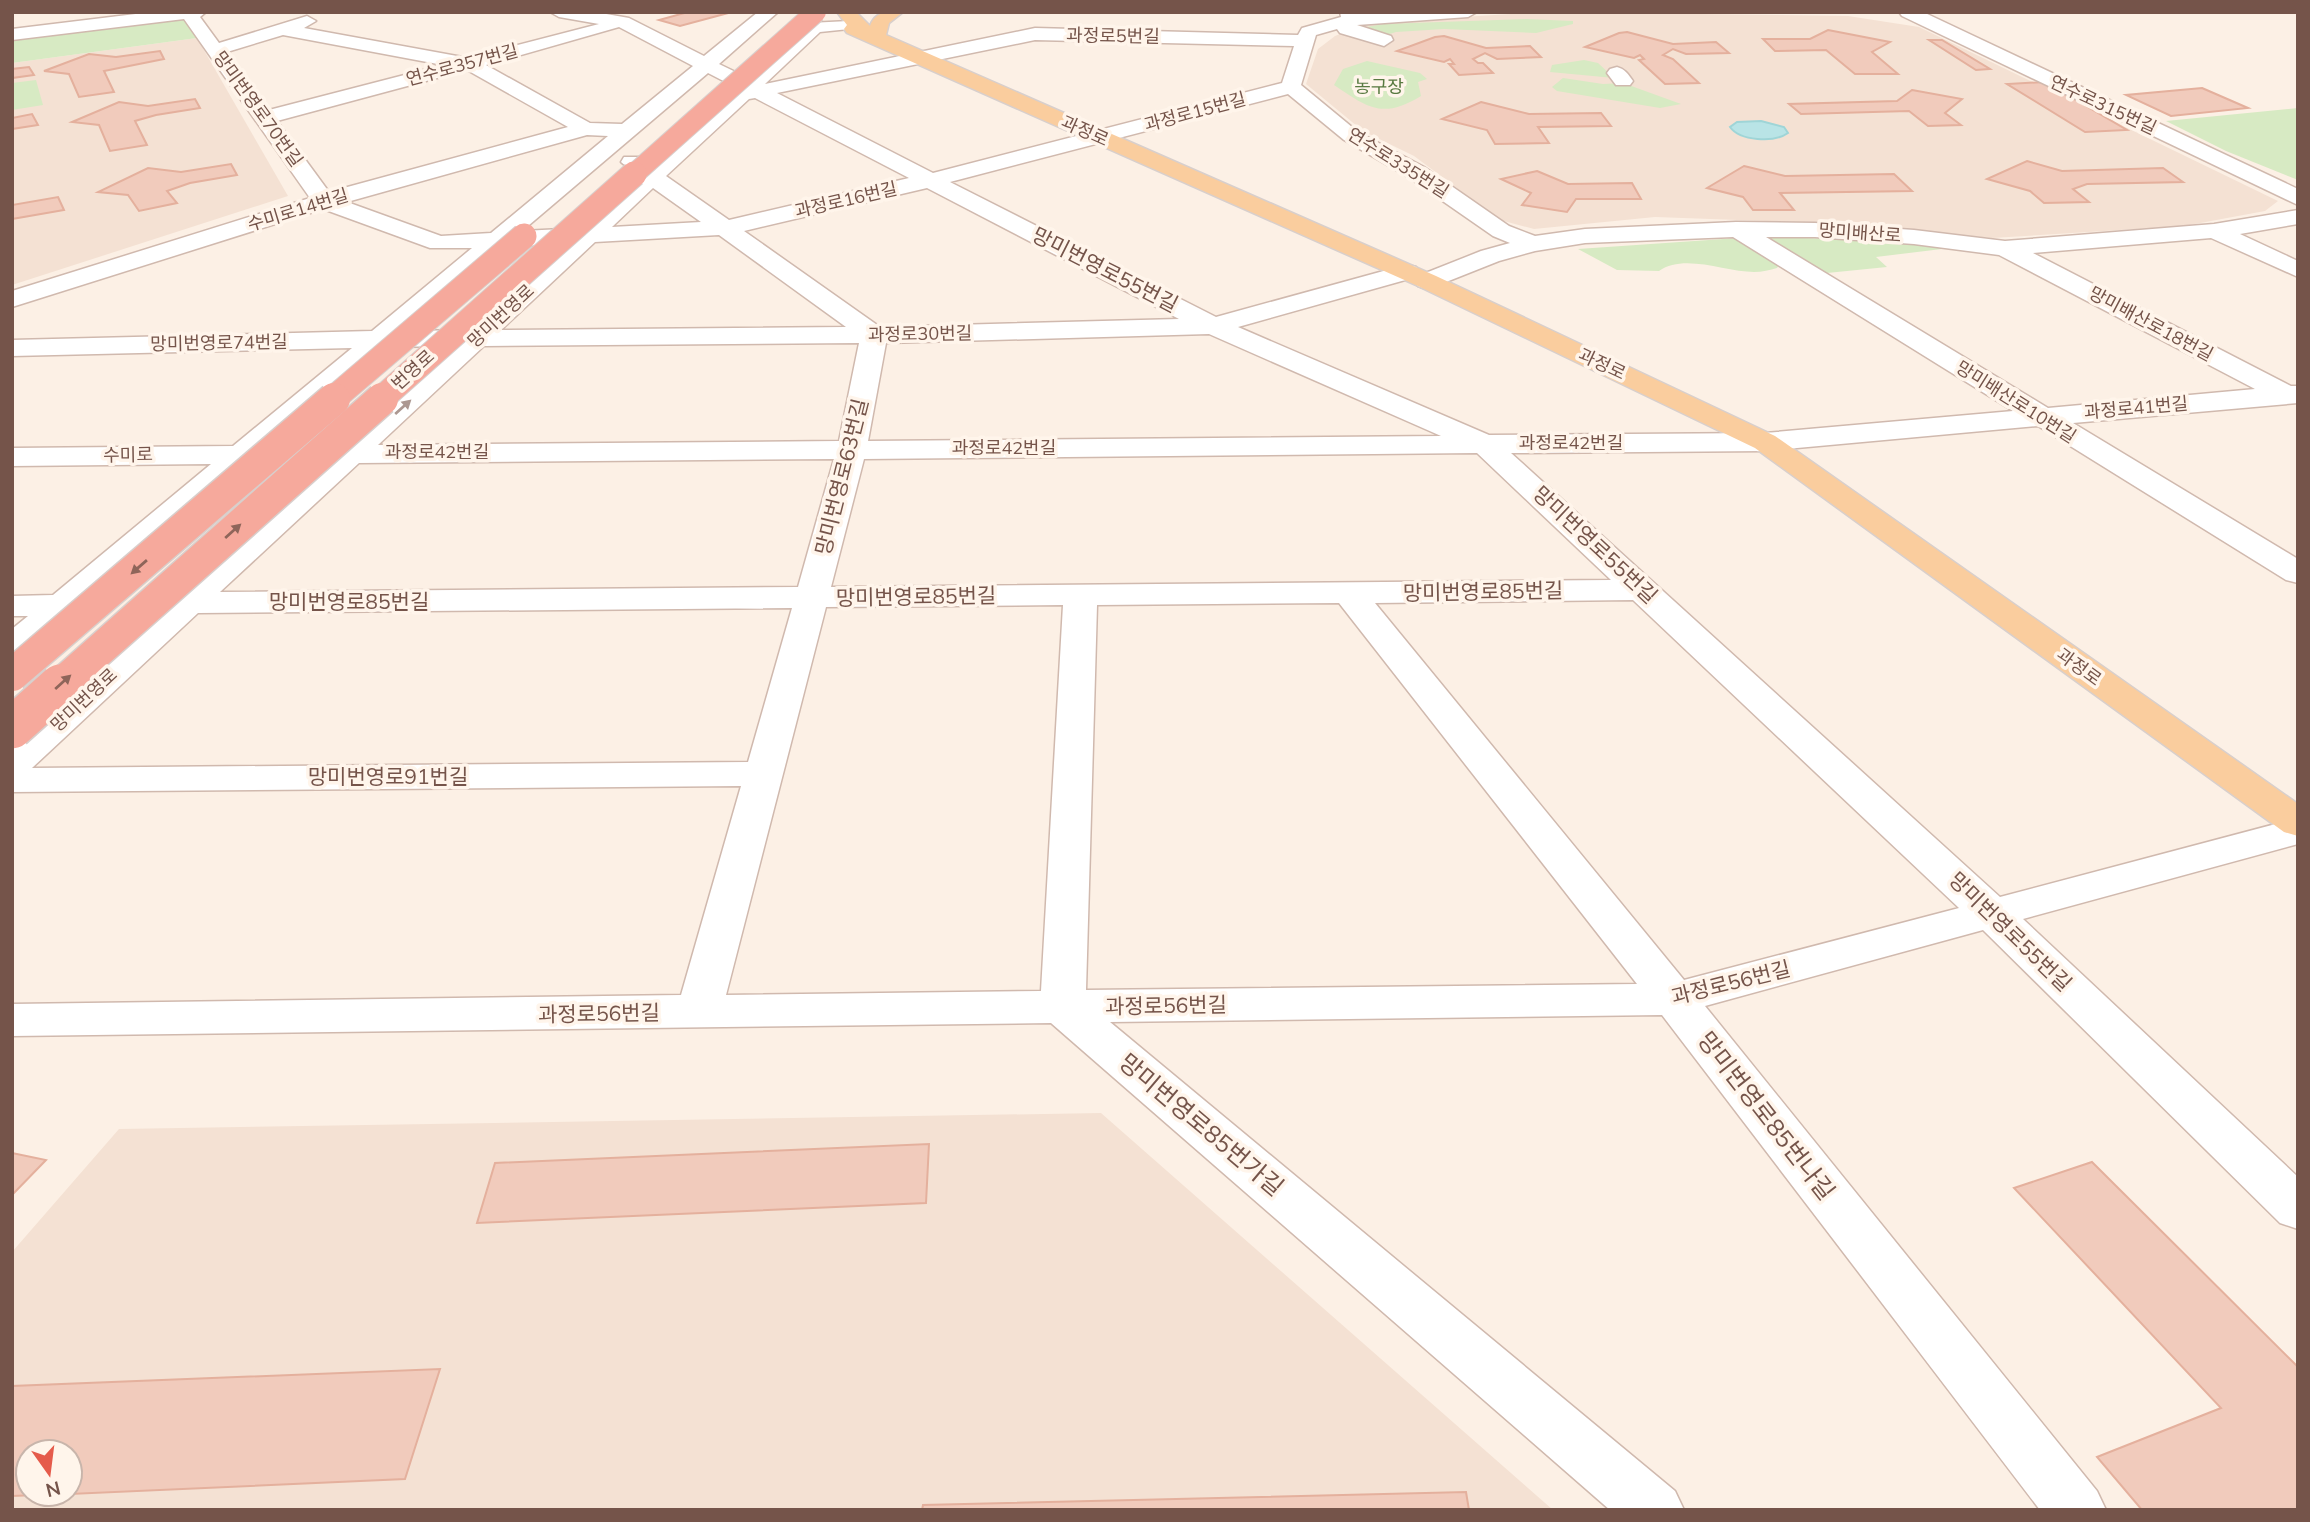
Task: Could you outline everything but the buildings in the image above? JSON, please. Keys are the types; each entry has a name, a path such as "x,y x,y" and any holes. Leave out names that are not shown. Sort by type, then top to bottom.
{"highway":[{"name":"번영로","path":"12,675 786,12"},
{"name":"번영로","path":"12,728 816,12"}],"main road":[{"path":"808,12 845,19"},
{"path":"876,37 881,20 894,12"},
{"name":"과정로","path":"845,19 923,59 1417,276 1765,442 2298,823"}],"street":[{"path":"559,12 624,22"},
{"path":"12,647 769,12"},
{"path":"1035,34 1045,12"},
{"path":"1292,87 1308,32 1350,16 1468,12"},
{"name":"연수로315번길","path":"1908,12 2298,198"},
{"name":"망미번영로70번길","path":"12,35 194,13 215,50 324,201"},
{"path":"215,50 321,16"},
{"name":"연수로357번길","path":"264,118 648,16"},
{"path":"1350,16 1346,29 1384,40"},
{"name":"망미번영로","path":"12,765 653,177 751,91 816,27 845,19"},
{"name":"망미번영로55번길","path":"624,22 707,64 751,91 1213,326 1484,444 1992,914 2298,1209"},
{"path":"282,29 470,64 586,129 619,138 653,177 874,335"},
{"name":"과정로5번길","path":"668,97 751,91 923,59 1035,34 1305,41"},
{"name":"과정로15번길","path":"1098,137 1292,87"},
{"name":"연수로335번길","path":"1292,87 1351,136 1416,172 1501,231 1532,244"},
{"name":"수미로14번길","path":"12,299 324,201 586,129"},
{"name":"과정로16번길","path":"498,240 725,228 1098,137"},
{"path":"324,201 439,243 498,240"},
{"name":"망미배산로","path":"1417,276 1532,244 1585,236 1736,229 1815,230 2005,248 2214,232 2298,217"},
{"name":"망미배산로10번길","path":"1736,229 2298,573"},
{"path":"2214,232 2298,270"},
{"path":"415,310 439,243"},
{"name":"망미배산로18번길","path":"2005,248 2294,397"},
{"name":"과정로30번길","path":"425,339 874,335 1213,326 1417,276"},
{"name":"망미번영로63번길","path":"699,1013 852,449 874,335"},
{"name":"망미번영로74번길","path":"12,348 425,339"},
{"name":"과정로41번길","path":"1765,442 2294,397"},
{"name":"과정로42번길","path":"243,454 1765,442"},
{"name":"수미로","path":"12,457 243,454"},
{"name":"망미번영로85번길","path":"189,603 1644,590"},
{"name":"망미번영로85번나길","path":"1349,593 1674,999 2076,1510"},
{"path":"1063,1008 1080,596"},
{"path":"12,606 62,605"},
{"name":"망미번영로91번길","path":"12,780 764,774"},
{"name":"과정로56번길","path":"12,1020 1674,999 2298,831"},
{"name":"망미번영로85번가길","path":"1063,1008 1654,1510"}],"shaded area":[{"path":"1541,12 1848,16 1919,27 2278,201 2265,211 2184,226 1992,238 1855,224 1655,217 1534,229 1500,220 1414,156 1363,131 1306,84 1318,49 1335,36 1367,23"},
{"path":"197,38 288,196 12,285 12,63"},
{"path":"1101,1113 1553,1510 12,1510 12,1252 119,1129"}],"green space":[{"path":"184,19 197,38 12,63 12,39"},
{"path":"1527,19 1573,21 1573,24 1536,33 1444,29 1396,32 1383,36 1356,29 1383,24"},
{"path":"1584,60 1598,63 1614,78 1550,72 1552,65"},
{"name":"농구장","path":"1367,61 1420,73 1427,79 1418,82 1421,96 1396,107 1375,108 1334,85 1343,69"},
{"path":"1563,78 1603,84 1623,83 1681,104 1660,108 1557,91 1552,87"},
{"path":"36,80 43,105 12,110 12,83"},
{"path":"2298,108 2298,180 2226,151 2166,121"},
{"path":"1769,237 1872,240 1950,248 1876,257 1887,267 1817,274 1762,240"},
{"path":"1738,238 1780,263 1777,268 1754,272 1693,263 1669,266 1659,271 1617,270 1578,249"}],"water":[{"path":"1761,121 1784,127 1788,133 1774,138 1758,139 1741,135 1730,127 1737,122"}]}
